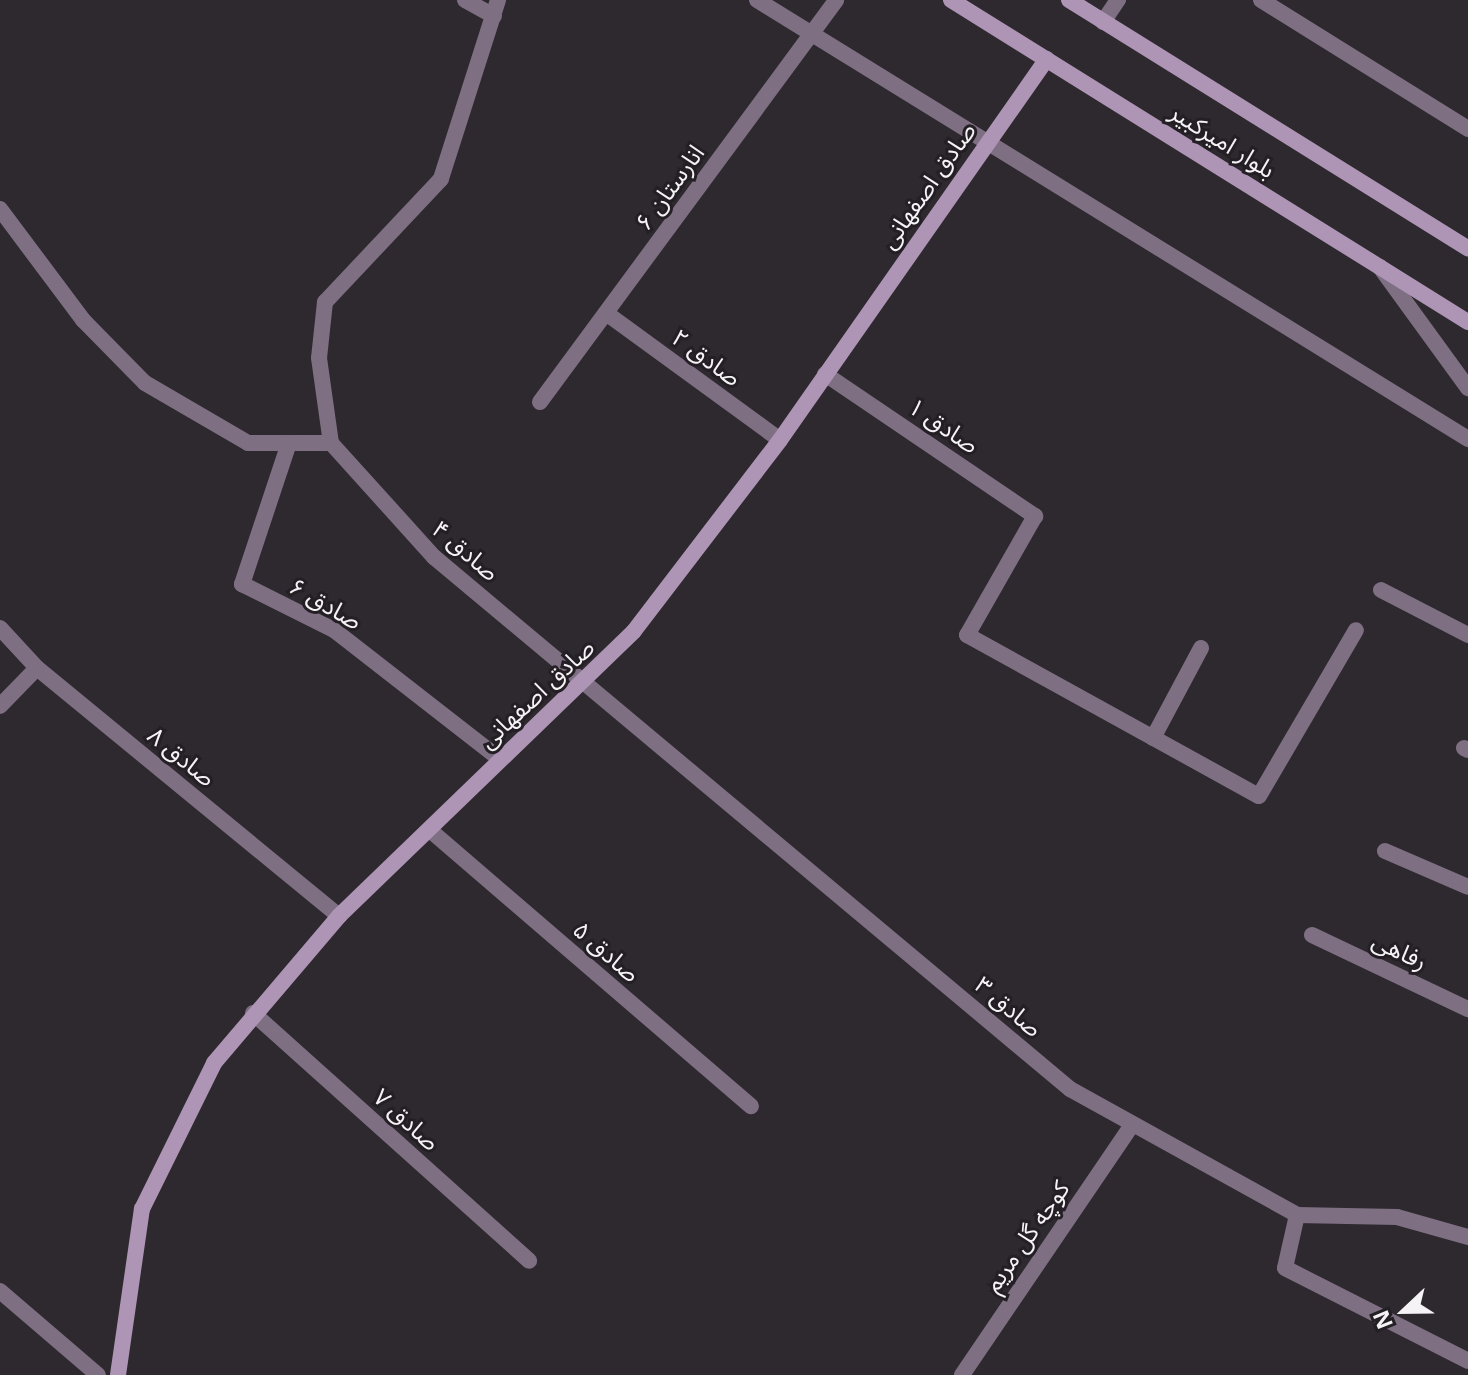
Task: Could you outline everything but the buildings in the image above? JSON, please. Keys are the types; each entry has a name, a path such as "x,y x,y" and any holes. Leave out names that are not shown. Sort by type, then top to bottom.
{"street":[{"path":"0,209 83,320 145,383 248,443 331,443 319,358 325,302 441,179 496,8 465,0"},
{"path":"757,0 983,145 1468,439"},
{"name":"انارستان ۶","path":"540,402 836,0"},
{"name":"بلوار امیرکبیر","path":"951,0 1468,322"},
{"name":"بلوار امیرکبیر","path":"1069,0 1468,248"},
{"path":"1103,22 1118,0"},
{"path":"1261,0 1468,129"},
{"name":"صادق اصفهانی","path":"118,1375 130,1257 151,1185 191,1100 253,1013 339,916 431,831 500,759 634,631 780,440 983,145 1047,59"},
{"path":"1379,266 1468,388"},
{"name":"صادق ۲","path":"606,313 780,440"},
{"name":"صادق ۱","path":"825,374 1035,516 967,635 1153,738"},
{"name":"صادق ۶","path":"289,443 242,584 334,630 500,759"},
{"name":"صادق ۴","path":"331,443 434,557 586,679"},
{"path":"1381,590 1468,635"},
{"name":"صادق ۸","path":"0,628 37,668 339,916"},
{"path":"1201,648 1153,738 1259,796 1356,630"},
{"path":"0,706 37,668"},
{"name":"صادق ۳","path":"586,679 1070,1089 1297,1215 1397,1217 1468,1237"},
{"name":"صادق ۵","path":"431,831 751,1106"},
{"path":"1385,851 1468,887"},
{"name":"رفاهی","path":"1312,935 1468,1009"},
{"name":"صادق ۷","path":"253,1013 529,1261"},
{"name":"کوچه گل مریم","path":"962,1375 1132,1125"},
{"path":"1297,1215 1285,1268 1466,1360 1456,1375"},
{"path":"0,1291 98,1375"}]}
